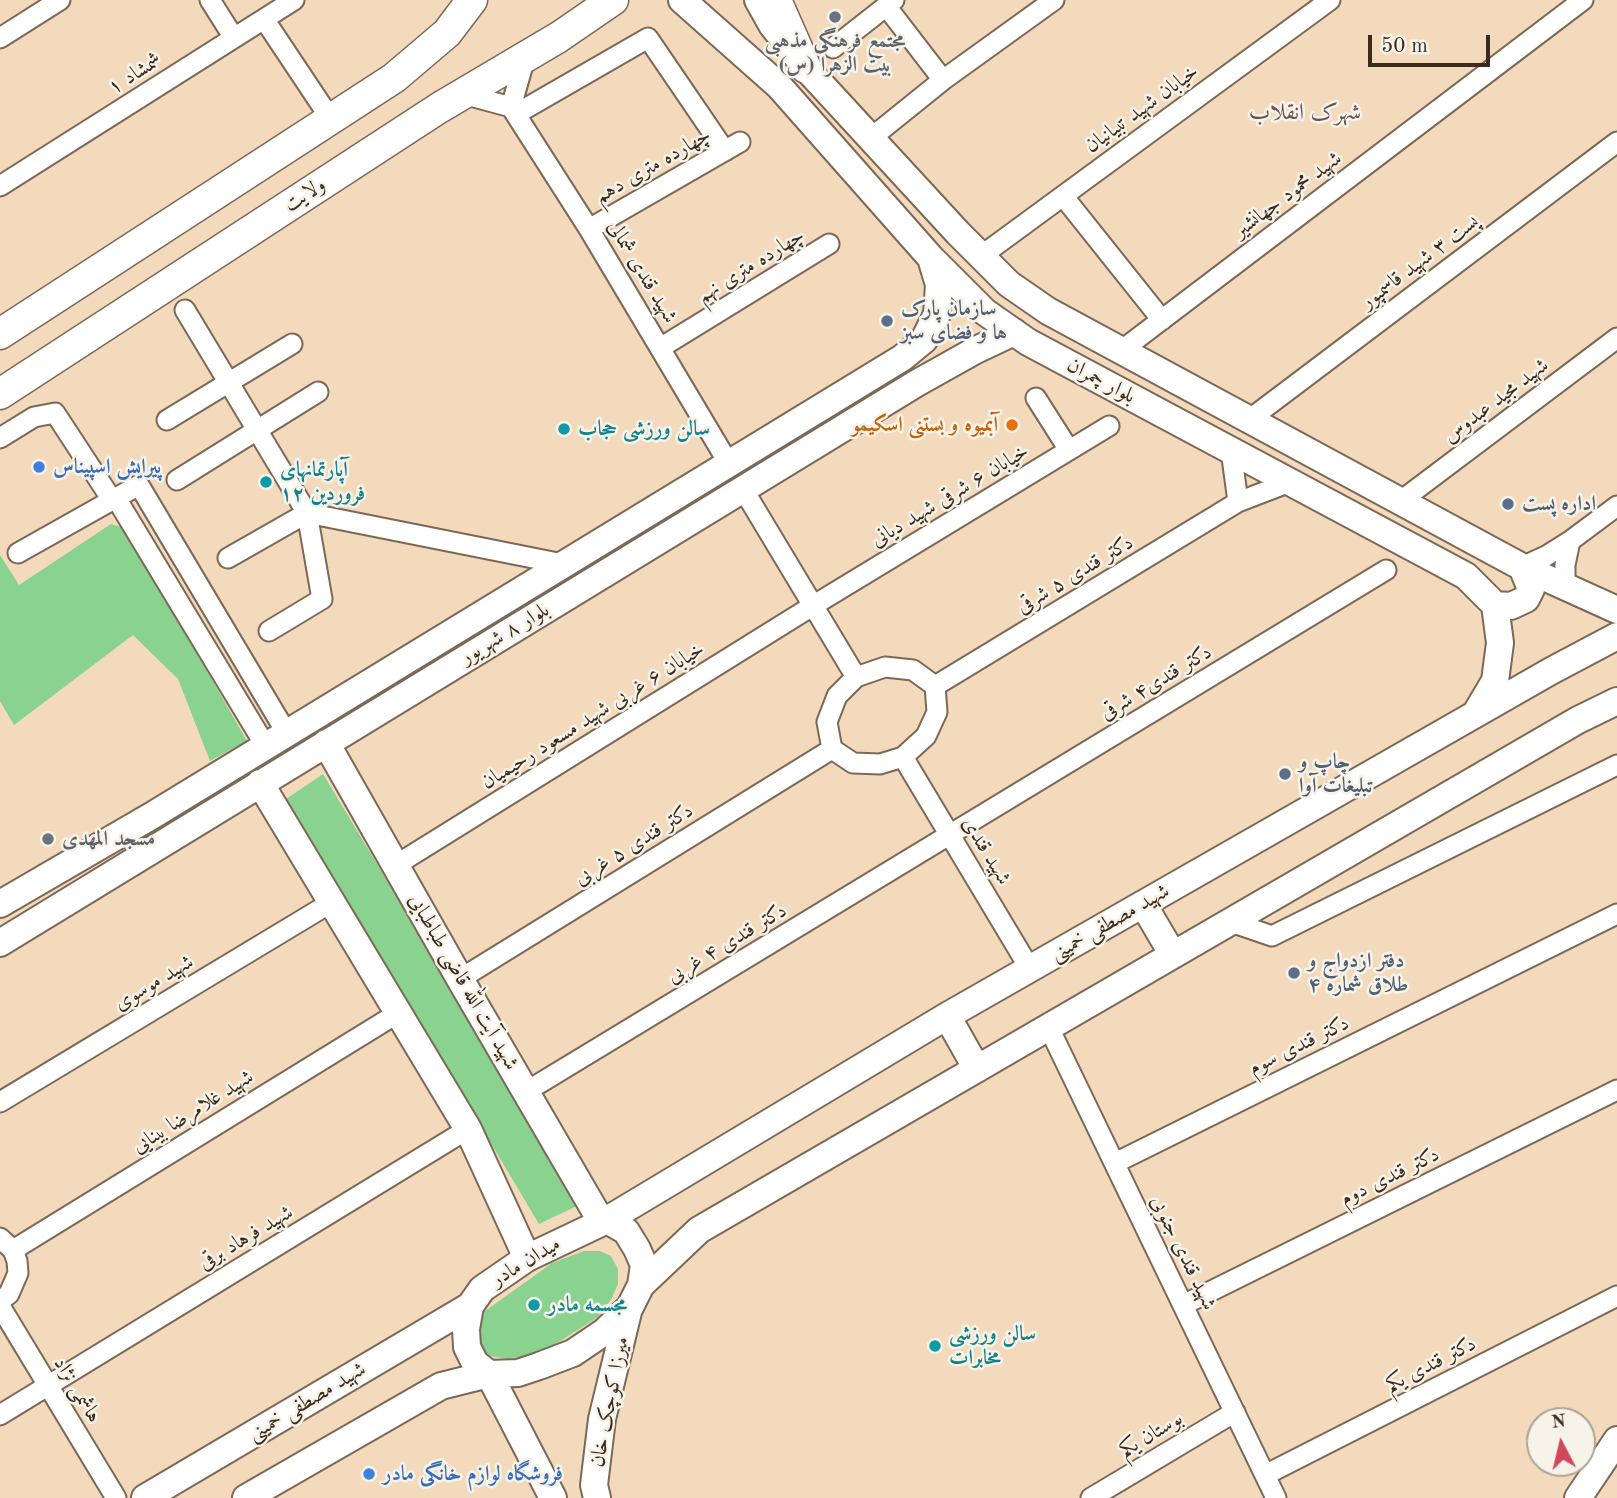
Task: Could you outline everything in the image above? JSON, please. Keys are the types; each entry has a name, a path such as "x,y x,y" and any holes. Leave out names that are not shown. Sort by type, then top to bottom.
{"main road":[{"path":"0,334 394,78 447,33 472,0"},
{"name":"ولایت","path":"0,394 613,0"},
{"name":"بلوار چمران","path":"758,0 772,25 806,68 1009,284 1048,311 1522,567 1617,610"},
{"path":"776,0 806,68"},
{"name":"بلوار چمران","path":"693,4 779,86 931,258 985,312 1028,342 1466,576 1495,605"},
{"name":"بلوار ۸ شهریور","path":"0,905 153,815 902,358 924,340 937,314 939,285 931,258"},
{"name":"بلوار ۸ شهریور","path":"0,943 168,842 331,751 487,645 952,363 1014,332"},
{"path":"812,413 827,439"},
{"path":"1476,714 1495,681 1500,643 1495,605 1511,606 1526,599 1531,589 1522,567"},
{"path":"471,620 487,645"},
{"name":"شهید مصطفی خمینی","path":"604,1220 947,1016 1617,636"},
{"path":"246,1498 441,1386 489,1374 518,1373 573,1353 604,1332 699,1230 1577,720 1617,701"},
{"name":"شهید آیت الله قاضی طباطبایی","path":"331,751 460,979 604,1220"},
{"path":"264,790 468,1129 527,1258"},
{"path":"153,815 168,842"},
{"path":"1143,904 1173,956"},
{"path":"947,1016 977,1069"},
{"path":"604,1220 626,1231 638,1249 644,1265 635,1296"},
{"name":"میدان مادر","path":"470,1306 482,1289 527,1258 604,1220"},
{"name":"میرزا کوچک خان","path":"597,1498 594,1485 602,1419 635,1296"},
{"path":"470,1306 466,1329 467,1347 475,1363 489,1374 552,1498"},
{"name":"شهید مصطفی خمینی","path":"145,1498 470,1306"},
{"path":"1578,1498 1617,1440"}],"street":[{"path":"0,38 59,0"},
{"path":"210,0 234,38"},
{"name":"شمشاد ۱","path":"0,186 294,0"},
{"path":"871,138 943,80 1054,0"},
{"name":"خیابان شهید تبیانیان","path":"981,256 1330,0"},
{"name":"شهید محمود جهانشیر","path":"1122,350 1583,0"},
{"path":"833,48 890,3 943,80"},
{"path":"264,19 330,118"},
{"name":"چهارده متری دهم","path":"513,110 648,37 733,146 589,229"},
{"path":"463,94 513,110 525,58"},
{"name":"شهید قندی شمالی","path":"513,110 589,229 729,464"},
{"name":"پست ۳ شهید قاسمپور","path":"1250,419 1617,142"},
{"path":"1063,195 1161,320"},
{"name":"چهارده متری نهم","path":"660,348 829,244"},
{"path":"185,310 307,513 321,599 269,631"},
{"name":"شهید مجید عبدوس","path":"1402,500 1617,338"},
{"path":"167,420 292,344"},
{"path":"177,480 318,392"},
{"path":"1037,398 1069,450"},
{"path":"0,438 34,417 55,413 276,739"},
{"name":"خیابان ۶ شرقی شهید دیانی","path":"814,606 1109,426"},
{"path":"1231,450 1238,502"},
{"name":"دکتر قندی ۵ شرقی","path":"935,686 1238,502 1290,482"},
{"path":"18,553 139,485 276,739"},
{"path":"743,489 856,677"},
{"path":"1522,567 1570,541 1617,506"},
{"path":"228,558 307,513 563,564"},
{"path":"1565,588 1565,565 1570,541"},
{"name":"دکتر قندی۴ شرقی","path":"950,835 1387,570"},
{"name":"خیابان ۶ غربی شهید مسعود رحیمیان","path":"396,865 814,606"},
{"path":"885,667 914,670 935,686 937,712 926,736 903,757 880,764 853,763 832,749 827,722 837,696 856,677 885,667"},
{"name":"دکتر قندی ۵ غربی","path":"460,979 832,749"},
{"name":"شهید قندی","path":"903,757 1030,969"},
{"path":"1231,922 1272,936 1617,765"},
{"name":"دکتر قندی ۴ غربی","path":"527,1091 950,835"},
{"name":"شهید موسوی","path":"0,1102 331,902"},
{"name":"دکتر قندی سوم","path":"1115,1163 1617,914"},
{"name":"شهید غلامرضا بینایی","path":"6,1244 398,1013"},
{"name":"شهید قندی جنوبی","path":"1049,1028 1276,1498"},
{"name":"دکتر قندی دوم","path":"1183,1305 1617,1090"},
{"name":"شهید فرهاد برقی","path":"0,1415 468,1129"},
{"path":"0,1304 15,1285 18,1273 17,1261 6,1244"},
{"name":"دکتر قندی یکم","path":"1265,1475 1617,1296"},
{"name":"هاشمی نژاد","path":"0,1304 116,1498"},
{"name":"بوستان یکم","path":"1091,1498 1235,1412"}],"green space":[{"path":"111,524 125,528 247,741 210,761 178,679 133,635 14,725 0,701 0,555 19,585"},
{"path":"323,774 581,1204 539,1224 286,799"},
{"path":"584,1251 600,1251 611,1256 618,1269 618,1284 612,1298 598,1317 532,1355 507,1359 485,1355 476,1340 481,1314 552,1263"}],"place":[{"name":"مجتمع فرهنگی مذهبی بیت الزهرا (س)","path":"835,17"},
{"name":"سازمان پارک ها و فضای سبز","path":"887,321"},
{"name":"آبمیوه و بستنی اسکیمو","path":"1012,425"},
{"name":"سالن ورزشی حجاب","path":"564,429"},
{"name":"پیرایش اسپیناس","path":"39,467"},
{"name":"آپارتمانهای ۱۲ فروردین","path":"266,482"},
{"name":"اداره پست","path":"1508,504"},
{"name":"چاپ و تبلیغات آوا","path":"1285,774"},
{"name":"مسجد المهدی","path":"48,839"},
{"name":"دفتر ازدواج و طلاق شماره ۴","path":"1294,973"},
{"name":"مجسمه مادر","path":"534,1305"},
{"name":"سالن ورزشی مخابرات","path":"935,1346"},
{"name":"فروشگاه لوازم خانگی مادر","path":"369,1474"}],"district":[{"name":"شهرک انقلاب","path":"1305,113"}]}
